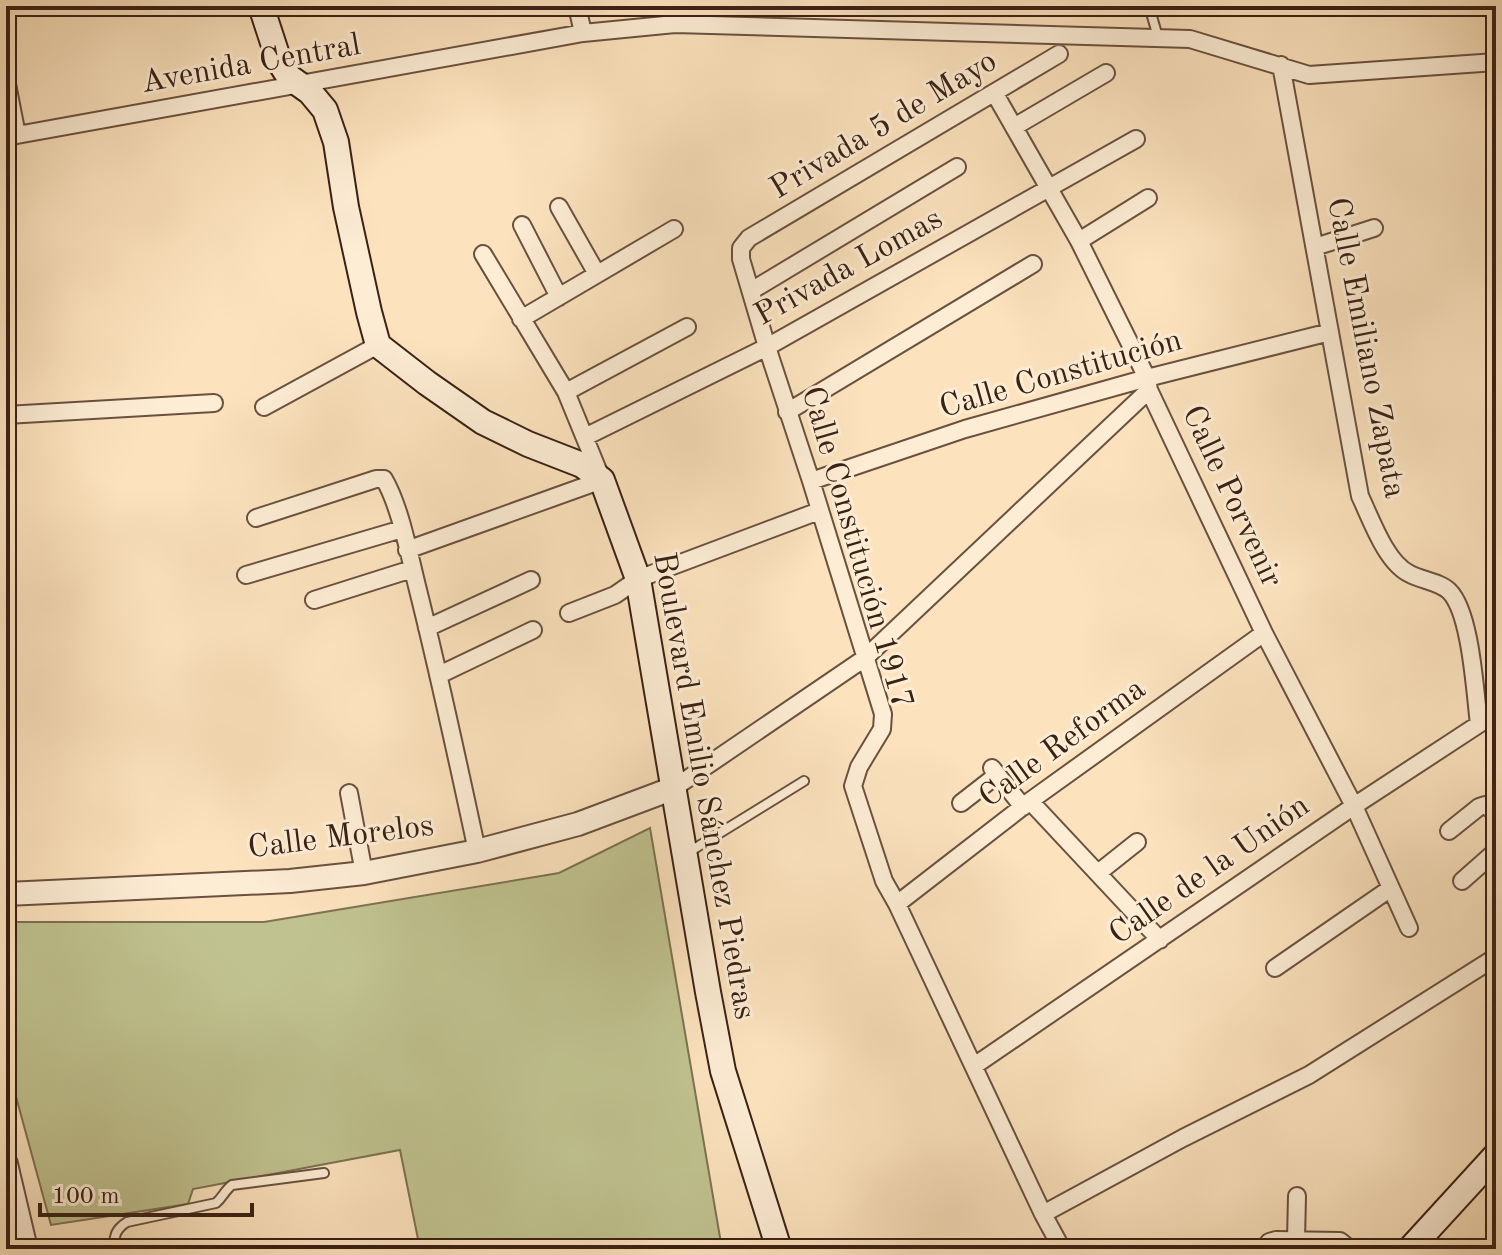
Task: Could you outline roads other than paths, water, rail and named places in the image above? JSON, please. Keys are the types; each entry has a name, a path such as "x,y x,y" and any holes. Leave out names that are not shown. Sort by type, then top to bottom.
{"main road":[{"path":"261,6 279,61 289,77 310,92 325,110 336,142 346,207 378,345 483,422 582,465 602,480"},
{"name":"Boulevard Emilio Sánchez Piedras","path":"602,480 638,579 723,1071 779,1249"},
{"path":"1410,1249 1496,1155"}],"street":[{"path":"577,6 583,33"},
{"name":"Avenida Central","path":"6,79 17,135 583,33 675,24 1190,39 1309,75 1496,62"},
{"name":"Privada 5 de Mayo","path":"741,248 749,238 1059,54"},
{"name":"Calle Emiliano Zapata","path":"1281,65 1360,496 1388,554 1406,573 1448,589 1458,604 1468,642 1479,724"},
{"path":"1014,127 1106,73"},
{"name":"Calle Porvenir","path":"995,94 1079,241 1264,633 1354,806 1409,928"},
{"name":"Privada Lomas","path":"585,437 767,347 1136,139"},
{"path":"751,291 957,167"},
{"path":"1079,241 1148,198"},
{"path":"559,207 597,274"},
{"path":"522,225 559,297"},
{"path":"1315,247 1374,228"},
{"path":"521,319 674,229"},
{"name":"Calle Constitución 1917","path":"741,248 741,259 767,347 883,714 882,729 859,767 853,786 884,881 1062,1249"},
{"path":"407,550 602,480 566,392 483,254"},
{"path":"787,412 1033,264"},
{"path":"566,392 687,327"},
{"name":"Calle Constitución","path":"811,481 965,429 1148,384 1330,332"},
{"path":"264,407 378,345"},
{"path":"674,788 865,658 1148,384"},
{"path":"6,415 214,403"},
{"path":"256,518 384,479 402,529 439,675 477,851"},
{"path":"569,613 615,595 638,579 819,511"},
{"path":"246,575 402,529"},
{"path":"314,600 412,569"},
{"path":"427,628 531,580"},
{"path":"439,675 533,630"},
{"name":"Calle Reforma","path":"897,904 1027,804 1264,633"},
{"path":"1479,724 1496,713"},
{"name":"Calle de la Unión","path":"974,1066 1479,724"},
{"path":"961,803 994,772 1098,873 1160,940"},
{"name":"Calle Morelos","path":"6,894 290,881 364,873 477,851 578,824 674,788"},
{"path":"349,793 364,873"},
{"path":"1449,831 1479,807 1490,809"},
{"path":"1098,873 1137,842"},
{"path":"1462,881 1496,851"},
{"path":"1275,968 1391,888"},
{"path":"1043,1214 1183,1138 1309,1075 1496,957"},
{"path":"6,1164 26,1249"},
{"path":"1296,1240 1297,1196"},
{"path":"1265,1249 1269,1242 1276,1240 1340,1241 1350,1249"}],"lane":[{"path":"1149,6 1158,38"},
{"path":"685,855 804,781"},
{"path":"115,1249 118,1228 127,1222 216,1203 232,1185 324,1173"}]}
